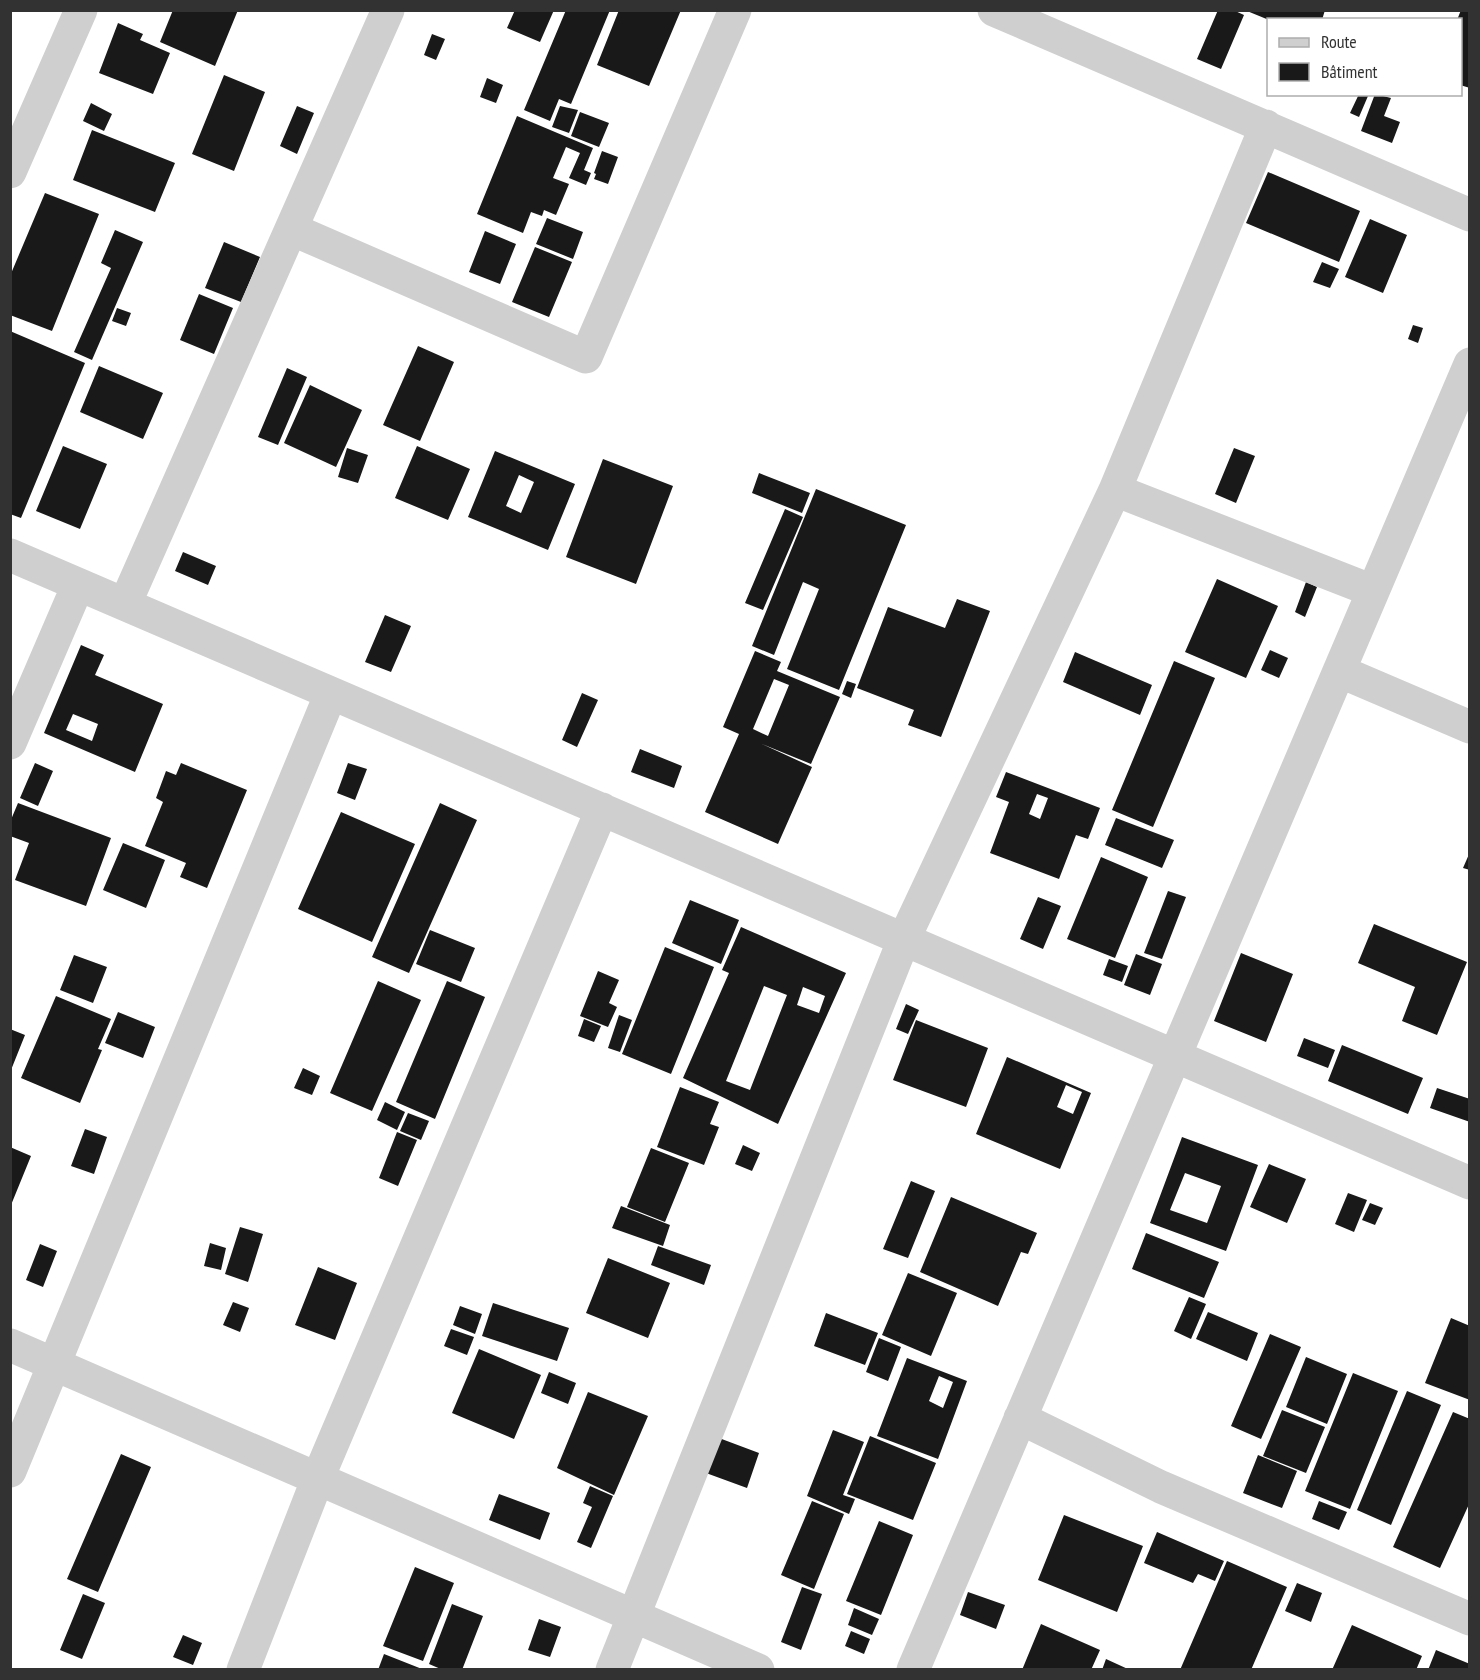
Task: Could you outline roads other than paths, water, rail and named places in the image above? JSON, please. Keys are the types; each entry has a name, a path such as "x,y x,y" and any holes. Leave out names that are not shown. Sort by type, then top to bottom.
{"street":[{"path":"10,172 21,118 81,10"},
{"path":"125,604 388,10"},
{"path":"291,229 586,357 735,10"},
{"path":"994,10 1470,215"},
{"path":"612,1670 903,939 1115,490 1266,126"},
{"path":"913,1670 1470,364"},
{"path":"1115,490 1373,591"},
{"path":"10,555 1470,1183"},
{"path":"10,743 78,585"},
{"path":"1339,671 1470,727"},
{"path":"10,1471 331,693"},
{"path":"243,1670 318,1478 602,809"},
{"path":"10,1345 758,1670"},
{"path":"1020,1418 1161,1487 1470,1619"}]}
